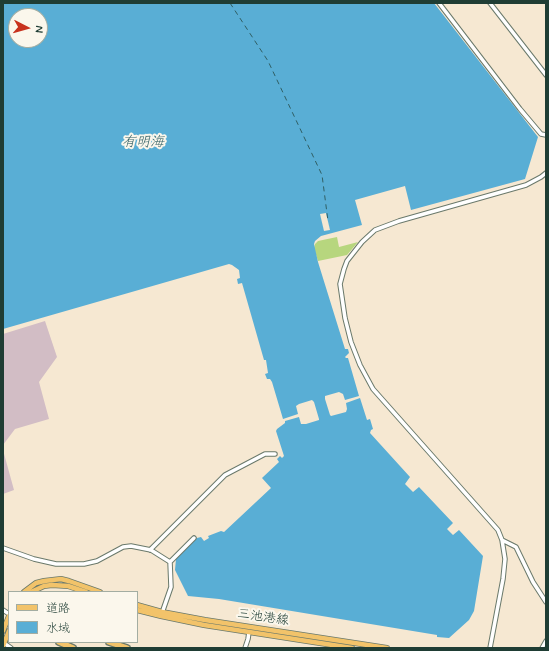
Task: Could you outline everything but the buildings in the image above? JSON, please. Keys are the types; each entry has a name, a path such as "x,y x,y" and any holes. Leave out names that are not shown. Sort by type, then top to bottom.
{"highway":[{"path":"61,643 73,648"},
{"path":"112,643 127,648"}],"main road":[{"path":"25,591 36,583 61,579 97,591"},
{"path":"33,591 44,586 60,585 82,591"},
{"name":"三池港線","path":"138,605 162,614 204,625 352,648"},
{"name":"三池港線","path":"138,610 387,648"},
{"path":"3,631 8,618"},
{"path":"4,645 8,634"}],"street":[{"path":"438,3 520,109 541,134 546,135"},
{"path":"490,3 546,75"},
{"path":"490,648 503,579 505,559 502,540 498,530 373,389 360,365 351,342 345,318 340,284 347,261 374,230 398,221 526,185 541,177 546,172"},
{"path":"150,550 224,476 265,454 275,454"},
{"path":"162,614 171,587 170,562 194,538"},
{"path":"502,540 516,547 533,582 546,602"},
{"path":"3,548 34,559 56,564 84,564 97,561 123,547 131,546 150,550 170,562"},
{"path":"245,648 249,632"},
{"path":"542,648 546,641"},
{"path":"4,645 11,648"}],"shaded area":[{"path":"45,321 57,357 39,382 49,419 15,429 3,445 3,334"},
{"path":"3,450 14,490 3,494"}],"green space":[{"path":"337,237 339,247 358,242 347,255 318,261 314,248 315,244 318,241"}],"water":[{"name":"有明海","path":"3,3 434,3 538,137 525,179 411,210 405,186 355,200 362,225 321,236 315,241 314,244 318,262 345,349 348,349 349,353 345,357 348,358 359,396 345,400 343,394 339,392 325,396 330,415 346,412 346,403 360,398 367,420 370,419 373,429 370,433 410,477 405,484 413,492 419,487 453,523 447,529 453,535 459,530 483,556 474,611 469,620 449,638 219,599 188,596 175,570 176,559 197,538 201,537 204,541 209,538 208,536 221,531 224,532 271,488 262,478 279,462 277,459 280,456 282,458 284,456 276,431 285,423 285,421 299,417 301,424 306,424 319,420 314,402 312,400 296,406 298,414 283,419 272,382 270,379 267,379 265,374 268,373 266,360 264,360 242,283 238,284 237,279 240,278 239,270 229,264 3,329"}],"pier":[{"path":"326,213 330,230 324,231 320,214"}],"ferry route":[{"path":"230,3 268,61 322,175 328,221"}]}
